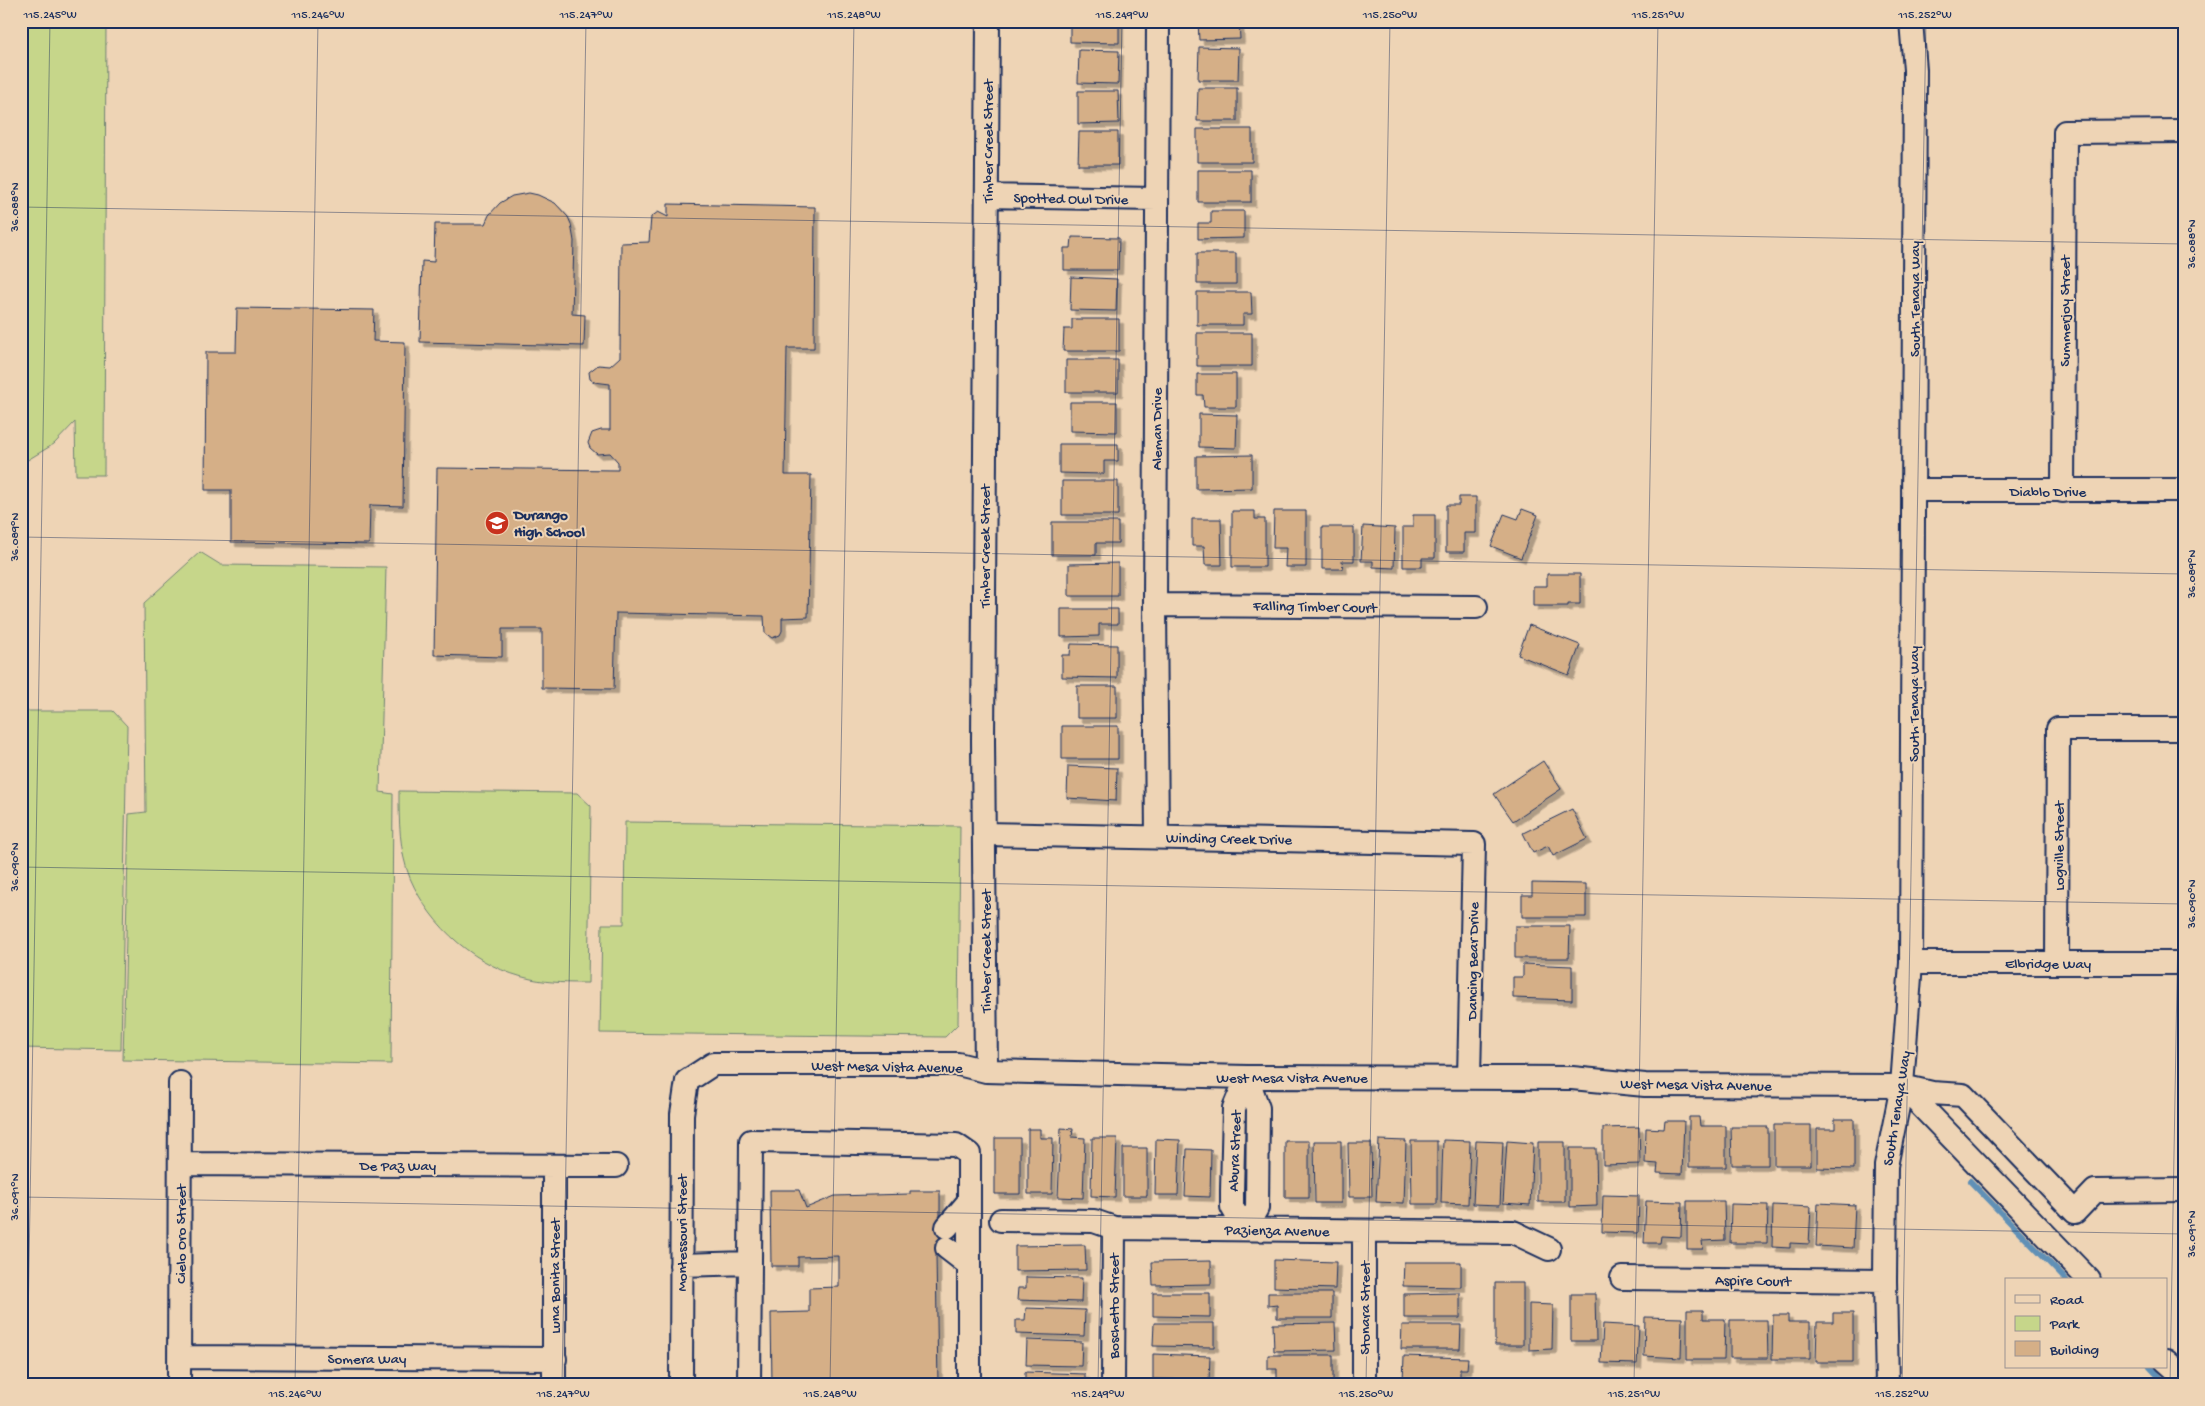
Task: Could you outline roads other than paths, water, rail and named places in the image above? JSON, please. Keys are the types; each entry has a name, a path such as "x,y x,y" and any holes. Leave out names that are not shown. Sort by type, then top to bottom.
{"street":[{"name":"Timber Creek Street","path":"986,1071 983,742 988,21"},
{"name":"Aleman Drive","path":"1157,837 1156,199 1158,21"},
{"name":"South Tenaya Way","path":"1886,1385 1886,1166 1902,1086 1911,963 1915,70 1910,21"},
{"name":"Summerjoy Street","path":"2063,491 2065,132 2184,131"},
{"name":"Spotted Owl Drive","path":"987,196 1156,199"},
{"name":"Diablo Drive","path":"1913,490 2184,490"},
{"name":"Falling Timber Court","path":"1156,604 1476,608"},
{"name":"Logville Street","path":"2057,963 2058,729 2184,729"},
{"name":"Winding Creek Drive","path":"984,834 1474,844"},
{"name":"Dancing Bear Drive","path":"1470,1078 1474,844"},
{"name":"Elbridge Way","path":"1911,963 2184,963"},
{"name":"West Mesa Vista Avenue","path":"687,1081 713,1064 958,1064 986,1071 1247,1078 1572,1078 1644,1085 1902,1086 1932,1093 1963,1095 2075,1212 2095,1191 2184,1190"},
{"name":"Abura Street","path":"1245,1229 1257,1208 1258,1108 1247,1078"},
{"name":"Montessouri Street","path":"680,1385 682,1114 687,1081"},
{"name":"Cielo Oro Street","path":"180,1083 180,1385"},
{"path":"1902,1086 2087,1278"},
{"path":"749,1385 751,1141 956,1145 969,1154 969,1385"},
{"name":"De Paz Way","path":"180,1164 616,1166"},
{"name":"Luna Bonita Street","path":"554,1166 554,1385"},
{"path":"969,1201 947,1238 969,1265"},
{"name":"Pazienza Avenue","path":"1001,1220 1094,1221 1114,1228 1512,1232 1549,1249"},
{"name":"Boschetto Street","path":"1113,1385 1114,1228"},
{"name":"Stonara Street","path":"1364,1231 1364,1385"},
{"path":"681,1265 749,1264"},
{"name":"Aspire Court","path":"1622,1278 1885,1281"},
{"name":"Somera Way","path":"180,1357 554,1359"},
{"path":"2168,1363 2184,1377"}],"waterway":[{"path":"1970,1181 2064,1278"},
{"path":"2151,1368 2167,1385"}],"place":[{"name":"Durango High School","path":"497,523"}]}
